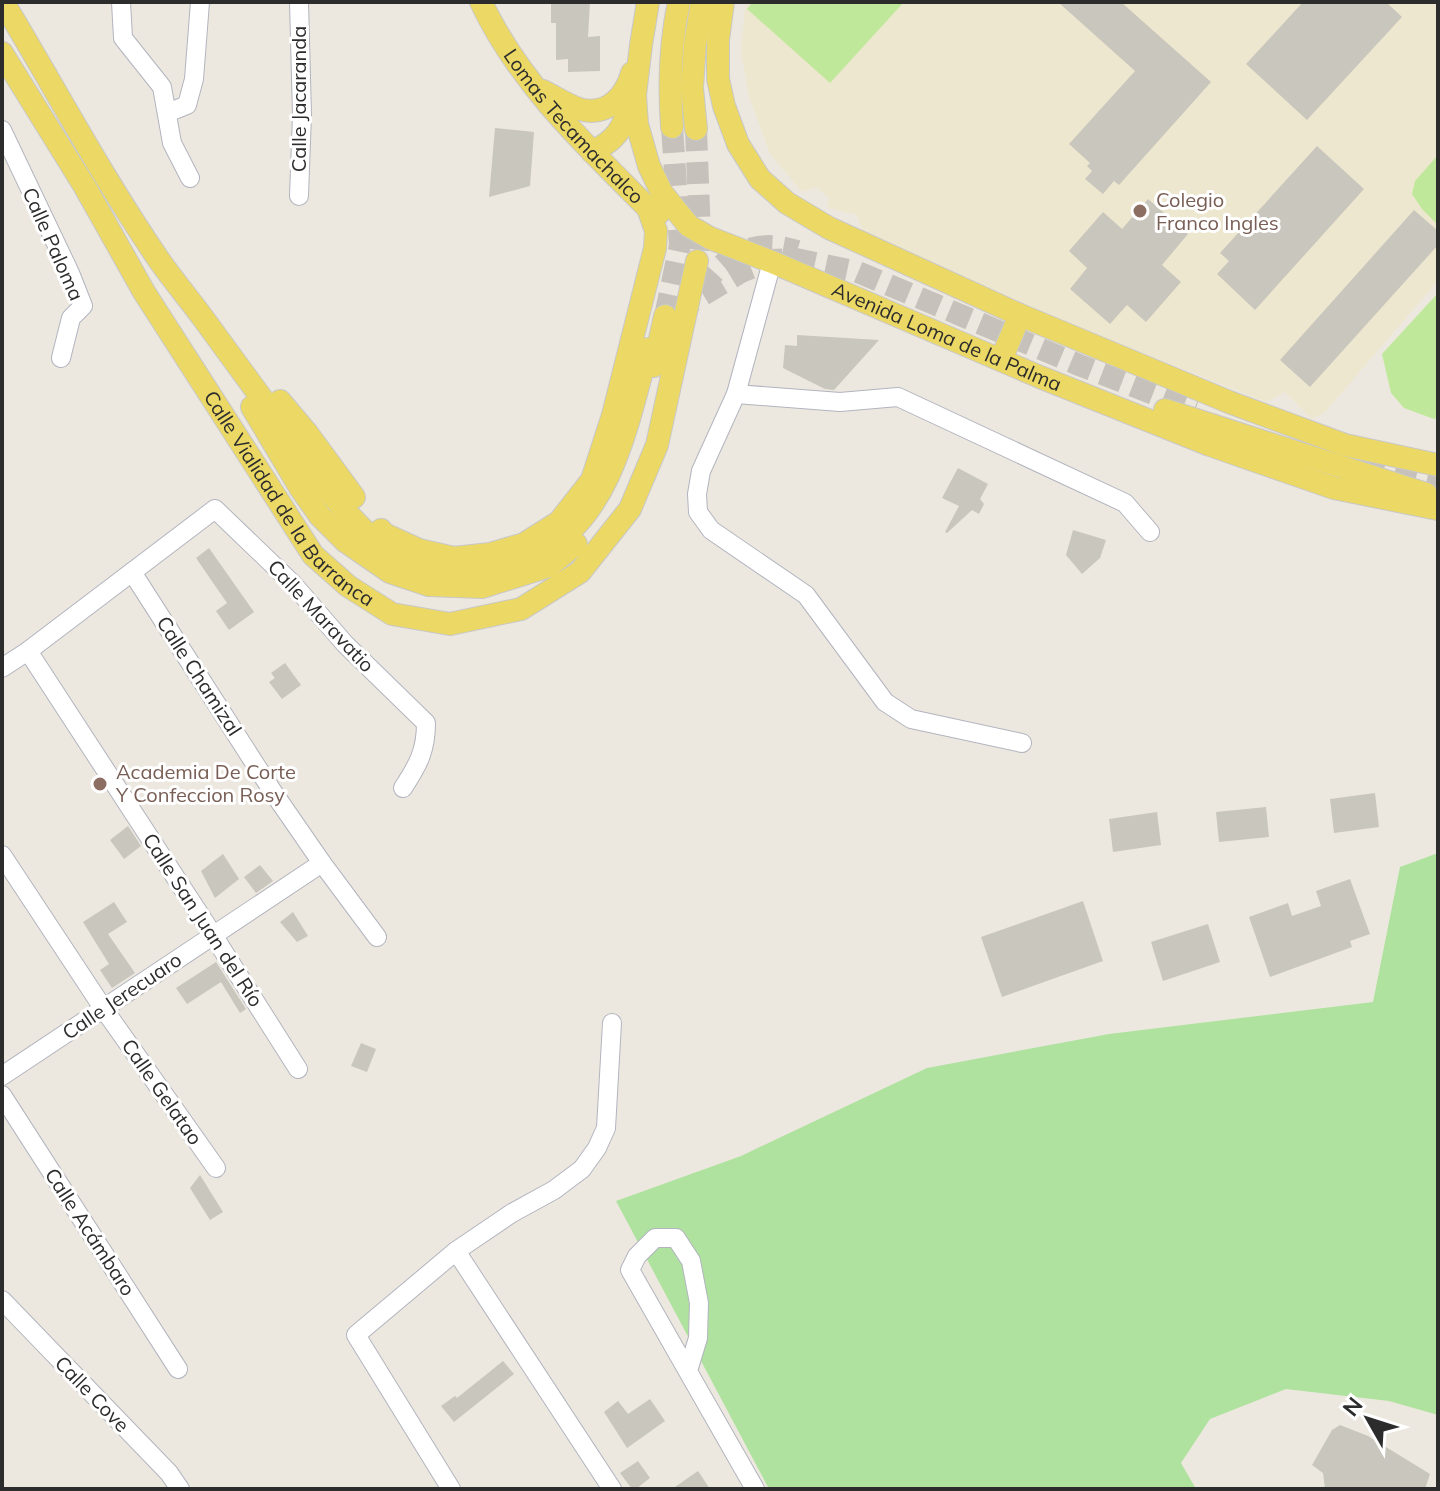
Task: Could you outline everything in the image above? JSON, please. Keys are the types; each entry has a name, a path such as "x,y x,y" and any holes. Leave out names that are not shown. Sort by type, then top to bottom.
{"main road":[{"path":"3,2 160,262 347,511 373,540 404,561 440,570 471,572 507,564 547,548 576,525 599,493 618,456 648,349"},
{"name":"Lomas Tecamachalco","path":"481,2 535,88 592,152 648,208 689,226"},
{"name":"Avenida Loma de la Palma","path":"648,2 635,95 637,124 649,166 662,193 689,226 710,238 1210,445 1334,488 1438,509"},
{"path":"672,127 672,40 679,2"},
{"path":"696,129 692,88 702,2"},
{"path":"723,2 718,40 718,79 724,106 738,144 760,179 787,203 829,228 1020,315 1229,402 1345,445 1438,465"},
{"path":"535,88 576,108 592,112 603,109 615,103 627,88 641,45"},
{"name":"Calle Vialidad de la Barranca","path":"2,53 85,187 144,292 313,555 348,586 392,614 450,624 521,609 580,572 630,509 657,445 674,322"},
{"path":"592,152 615,138 635,95"},
{"path":"217,337 290,412 384,534 419,550 454,558 490,554 524,544 559,522 592,480 613,415 655,248 656,231 648,208"},
{"path":"217,337 251,406 301,489 320,516 345,541 390,572 429,585 482,587 549,566 592,528 635,453 674,322 697,261"},
{"path":"674,322 698,294"},
{"path":"1001,360 1020,315"},
{"path":"1165,410 1438,498"}],"street":[{"path":"121,2 123,38 162,87 172,143 190,178"},
{"path":"167,113 187,105 194,79 200,2"},
{"name":"Calle Jacaranda","path":"299,2 302,115 299,196"},
{"name":"Calle Paloma","path":"2,130 83,306 71,318 61,358"},
{"path":"772,262 736,394 701,471 698,512 711,530 806,595 885,702 911,719 1022,743"},
{"path":"736,394 840,402 898,397 1125,503 1150,532"},
{"name":"Calle Maravatio","path":"132,572 215,509 293,584 345,644 426,723 426,740 419,762 403,788"},
{"path":"2,668 132,572"},
{"name":"Calle Chamizal","path":"132,572 273,792 377,937"},
{"name":"Calle San Juan del Río","path":"28,651 298,1069"},
{"name":"Calle Gelatao","path":"2,855 103,1008 216,1168"},
{"name":"Calle Jerecuaro","path":"2,1076 322,863"},
{"path":"451,1489 356,1335 456,1251 582,1169 606,1128 612,1023"},
{"name":"Calle Acámbaro","path":"2,1095 178,1369"},
{"path":"688,1371 699,1327 699,1303 691,1261 676,1238 655,1238 637,1256 630,1270 755,1489"},
{"path":"456,1251 612,1489"},
{"name":"Calle Cove","path":"2,1300 169,1473 180,1489"}],"shaded area":[{"name":"Colegio Franco Ingles","path":"747,2 1438,2 1438,281 1324,413 1311,419 1285,392 1266,402 1080,328 863,232 857,215 828,208 829,198 816,187 802,192 770,154 749,96 741,51"}],"green space":[{"path":"753,2 904,2 830,83 747,9"},
{"path":"1438,155 1438,225 1412,194 1415,181"},
{"path":"1438,293 1438,418 1434,419 1404,408 1391,393 1382,354"},
{"path":"1438,853 1438,1415 1389,1401 1286,1389 1210,1419 1181,1463 1196,1489 769,1489 616,1201 741,1156 927,1068 1109,1034 1373,1002 1400,867"}],"building":[{"path":"551,2 590,2 588,37 600,36 600,71 568,72 568,59 556,60 556,23 551,23"},
{"path":"1058,2 1121,2 1211,82 1119,185 1114,181 1103,194 1085,179 1092,171 1087,166 1090,163 1069,144 1135,71"},
{"path":"1303,2 1386,2 1402,17 1307,120 1246,64"},
{"path":"495,128 534,132 530,186 489,197"},
{"path":"1317,146 1364,189 1255,310 1217,274 1229,261 1220,253"},
{"path":"1148,199 1188,234 1162,265 1181,282 1146,322 1127,305 1110,324 1070,289 1087,268 1069,251 1103,212 1122,229"},
{"path":"1414,210 1438,231 1438,245 1310,387 1280,360"},
{"path":"797,335 879,340 834,390 825,389 783,368 785,345 797,346"},
{"path":"958,468 988,484 980,499 984,504 979,514 972,510 947,533 959,506 942,498"},
{"path":"1073,530 1106,540 1100,558 1082,574 1066,555"},
{"path":"209,548 254,612 229,630 216,611 227,603 196,558"},
{"path":"285,663 301,685 282,699 269,682 275,678 271,673"},
{"path":"1375,793 1379,827 1334,833 1330,799"},
{"path":"1266,807 1269,837 1219,842 1216,812"},
{"path":"1157,812 1161,845 1113,852 1109,819"},
{"path":"128,826 141,846 124,859 110,840"},
{"path":"223,854 239,879 215,898 201,871"},
{"path":"260,865 273,881 256,893 244,877"},
{"path":"1350,879 1370,934 1350,941 1352,947 1270,977 1249,917 1288,903 1292,916 1321,906 1316,891"},
{"path":"1083,901 1103,961 1002,997 981,937"},
{"path":"114,902 127,922 108,934 135,973 112,988 100,970 109,964 83,922"},
{"path":"293,912 308,936 297,942 280,922"},
{"path":"1208,924 1220,962 1163,981 1151,942"},
{"path":"216,962 246,1009 240,1013 221,982 187,1004 176,988"},
{"path":"361,1043 376,1049 367,1072 351,1066"},
{"path":"200,1175 223,1212 210,1220 190,1188"},
{"path":"503,1361 514,1374 454,1422 441,1406 455,1396 457,1398"},
{"path":"650,1399 665,1421 627,1448 604,1412 618,1401 628,1414"},
{"path":"1340,1425 1368,1436 1430,1474 1425,1489 1325,1489 1323,1473 1312,1465 1332,1430"},
{"path":"638,1461 650,1478 632,1489 620,1473"},
{"path":"698,1471 710,1489 672,1489"}],"tunnel":[{"path":"665,316 680,245 672,127"},
{"path":"696,129 700,236 697,261"},
{"path":"701,290 720,267 742,252 767,246 797,251"},
{"path":"675,312 741,272 771,260 796,259 858,272 1195,410"},
{"path":"1300,443 1438,479"}],"place":[{"name":"Colegio Franco Ingles","path":"1140,211"},
{"name":"Academia De Corte Y Confeccion Rosy","path":"100,784"}]}
